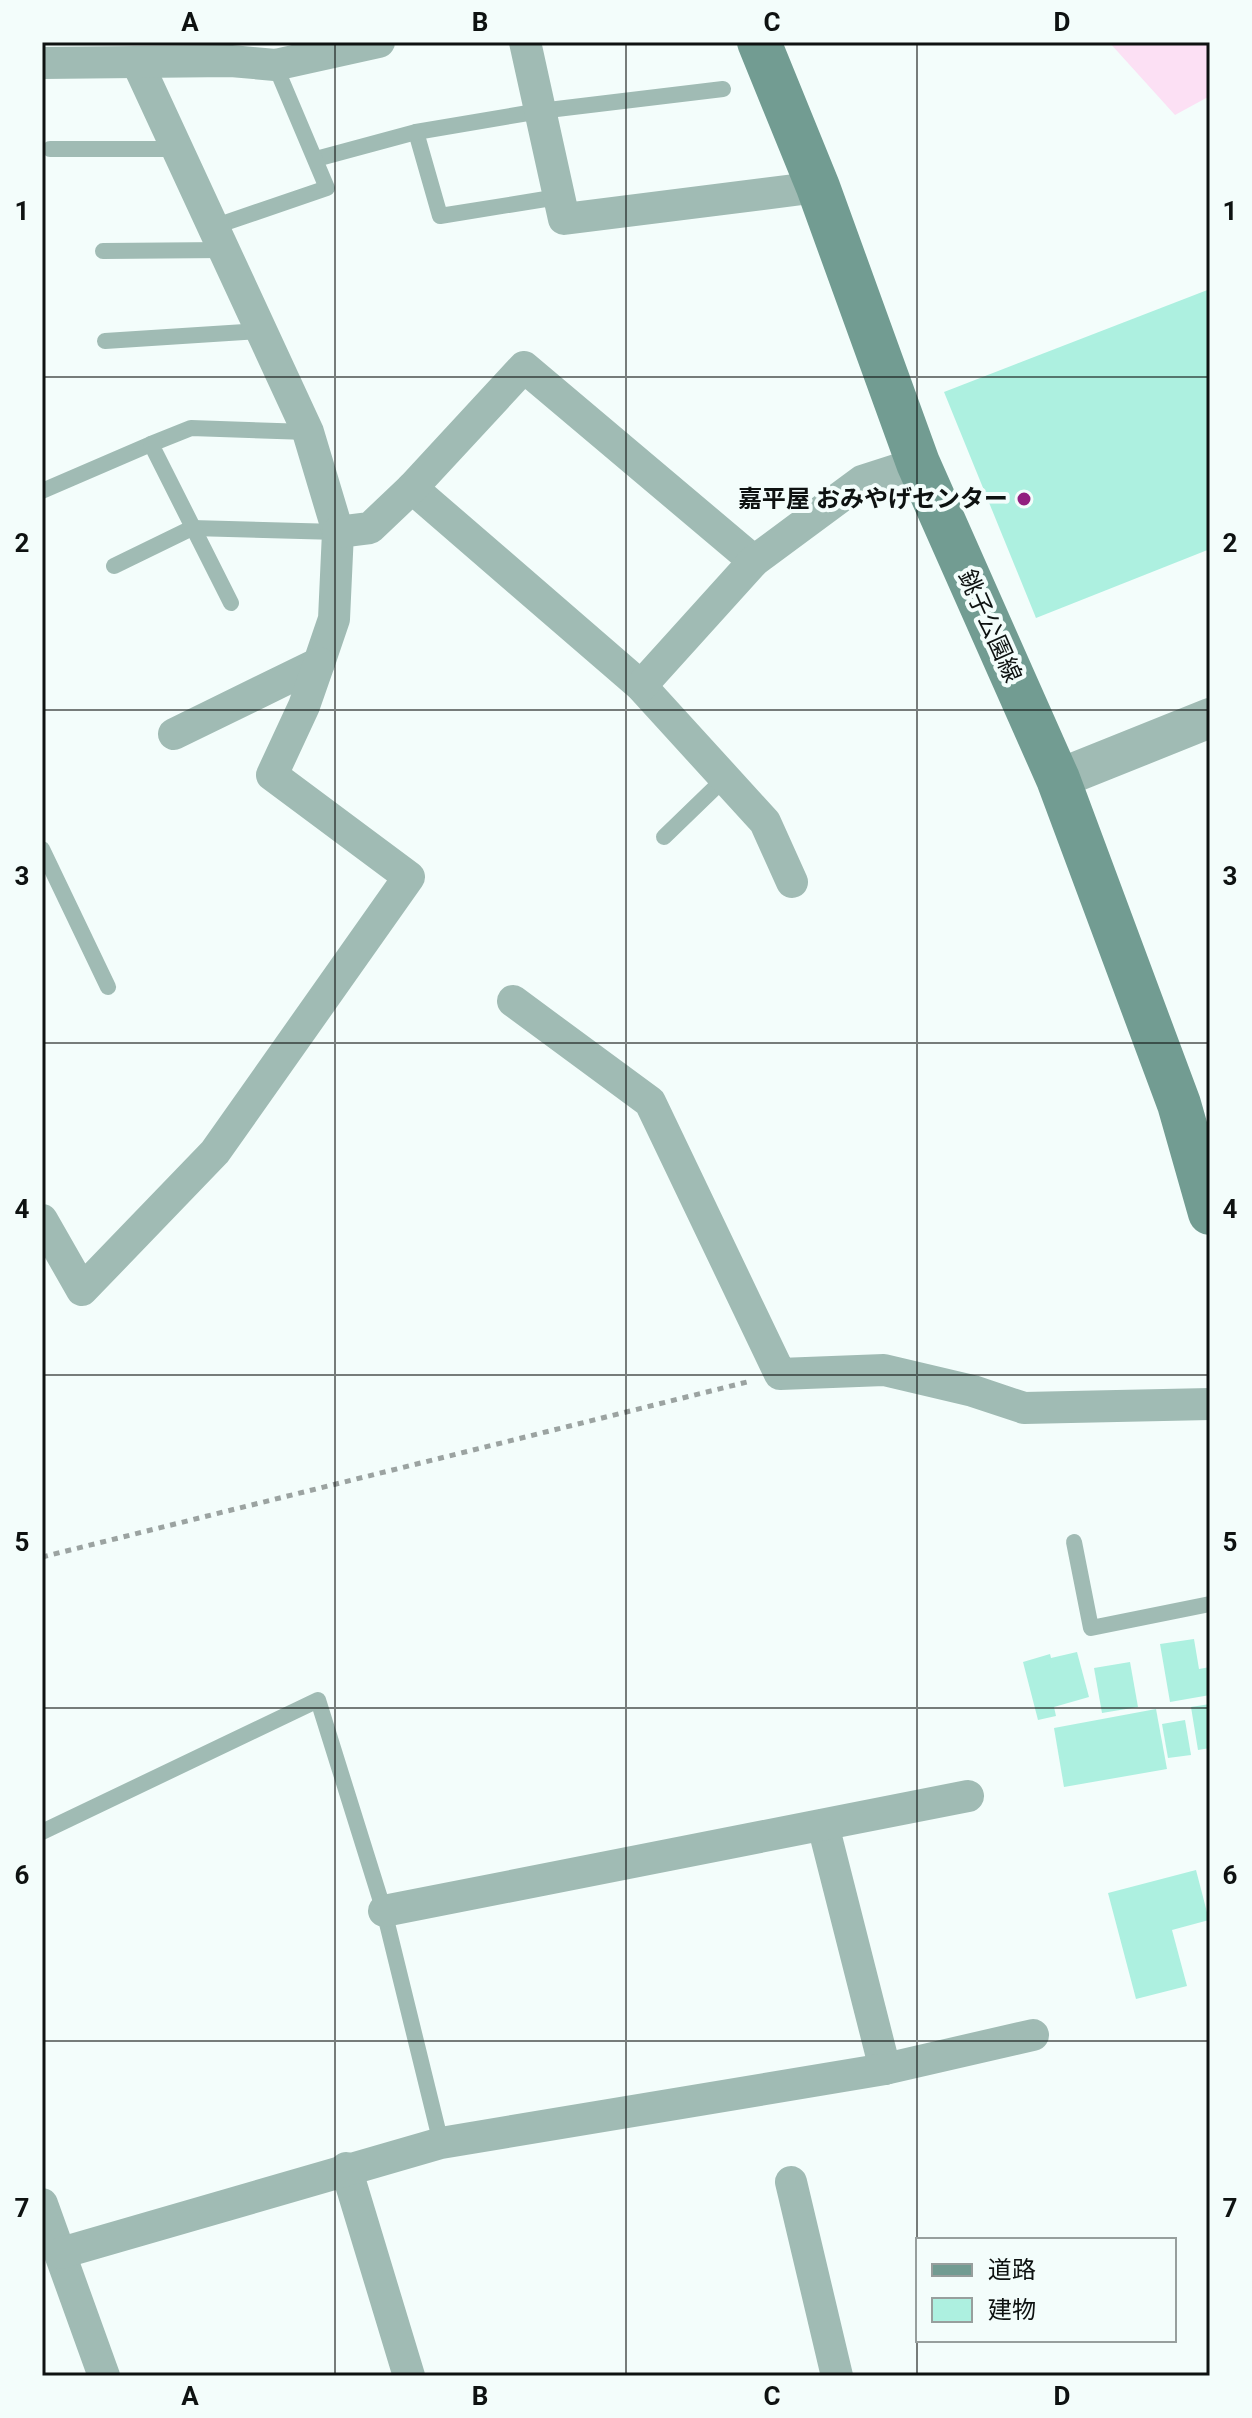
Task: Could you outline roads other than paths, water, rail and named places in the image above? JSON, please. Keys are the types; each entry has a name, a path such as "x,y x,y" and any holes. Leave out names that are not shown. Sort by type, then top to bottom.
{"main road":[{"name":"銚子公園線","path":"759,42 818,187 918,463 1058,779 1179,1104 1210,1213"}],"street":[{"path":"42,63 137,62 227,51 275,65 379,42"},
{"path":"525,42 564,219 818,187"},
{"path":"42,1220 82,1290 215,1152 409,877 272,775 304,706 334,619 338,532 308,432 137,62"},
{"path":"338,532 370,528 412,488 524,367 754,561"},
{"path":"641,686 754,561 862,481 918,463"},
{"path":"412,488 641,686 765,822 792,882"},
{"path":"174,734 319,663"},
{"path":"1058,779 1210,718"},
{"path":"513,1001 650,1102 780,1374 884,1370 973,1391 1024,1408 1210,1404"},
{"path":"384,1911 968,1796"},
{"path":"823,1825 885,2069"},
{"path":"61,2253 346,2168 441,2143 885,2069 1033,2035"},
{"path":"346,2168 409,2376"},
{"path":"791,2182 837,2376"},
{"path":"42,2204 104,2376"}],"lane":[{"path":"103,251 218,239 327,188 275,65"},
{"path":"316,159 416,132 540,111 723,89"},
{"path":"416,132 440,216 558,197"},
{"path":"50,149 177,149"},
{"path":"105,341 260,331"},
{"path":"42,491 191,428 308,432"},
{"path":"151,444 231,603"},
{"path":"114,566 192,528 338,532"},
{"path":"664,837 725,778"},
{"path":"42,849 108,987"},
{"path":"1074,1542 1091,1628 1210,1604"},
{"path":"42,1832 318,1700 384,1911 441,2143"}],"place":[{"name":"嘉平屋 おみやげセンター","path":"1024,499"}]}
